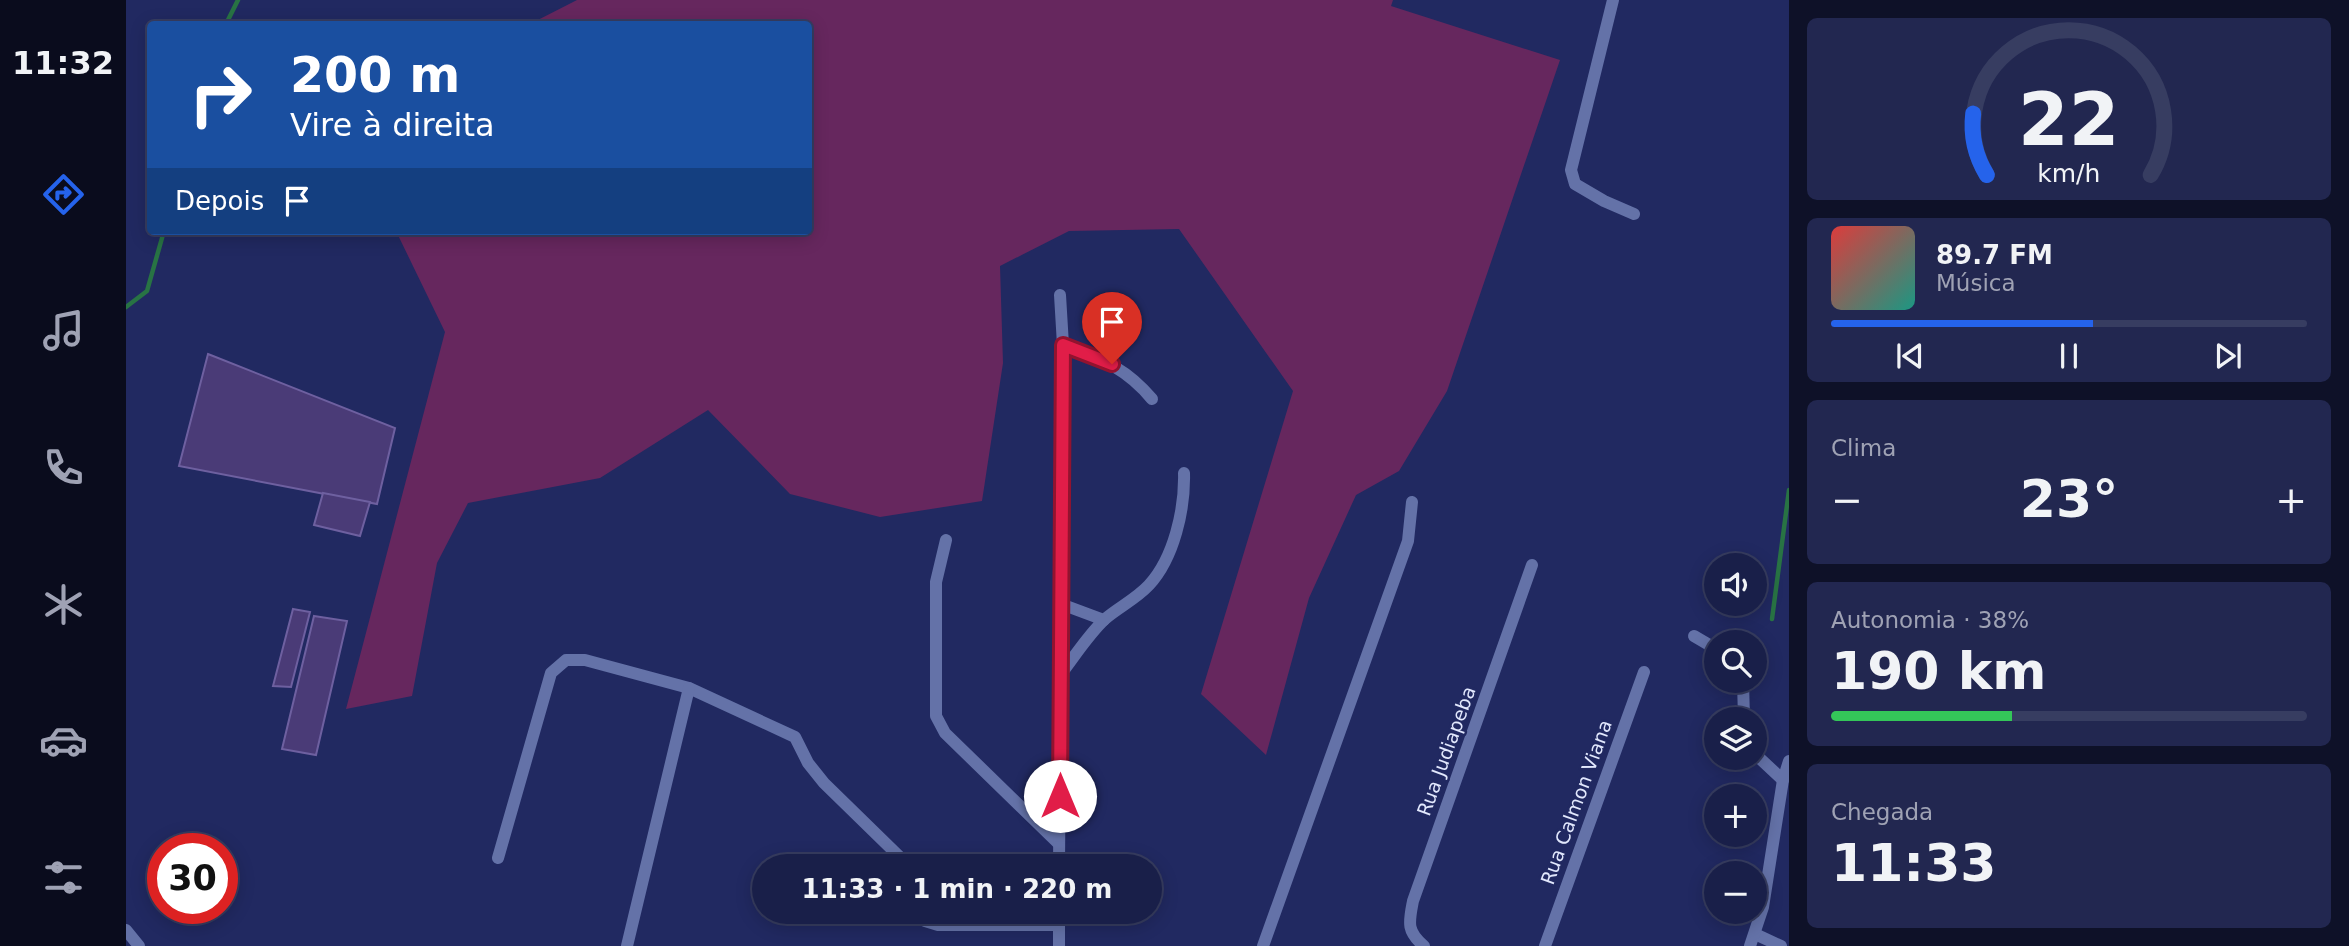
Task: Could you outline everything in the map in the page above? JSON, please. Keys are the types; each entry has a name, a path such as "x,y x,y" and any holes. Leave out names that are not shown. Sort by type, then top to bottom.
{"street":[{"path":"1614,0 1571,170 1575,184 1634,214"},
{"path":"1059,854 1063,345 1060,295"},
{"path":"1063,345 1126,372 1152,399"},
{"path":"1060,674 1104,620 1143,592 1155,578 1181,514 1184,473"},
{"path":"1263,946 1408,541 1412,502"},
{"path":"946,540 936,582 936,716 945,733 1059,844"},
{"name":"Rua Judiapeba","path":"1424,946 1414,938 1409,922 1413,901 1532,565"},
{"path":"1061,604 1104,620"},
{"path":"1694,636 1704,642"},
{"path":"498,858 551,673 566,660 585,660 689,688 795,737 808,763 824,783 897,854"},
{"name":"Rua Calmon Viana","path":"1545,946 1644,672"},
{"path":"627,946 689,688"},
{"path":"1781,946 1753,940 1767,883 1783,780 1789,761"},
{"path":"1767,765 1783,780"},
{"path":"935,924 968,924"},
{"path":"1059,924 1059,946"},
{"path":"126,930 139,946"}],"shaded area":[{"path":"577,0 1393,0 1391,6 1560,60 1447,391 1399,471 1356,495 1309,598 1266,755 1201,694 1293,391 1179,229 1069,231 1000,266 1003,363 982,501 880,517 790,494 708,410 600,478 468,503 437,563 412,696 346,709 445,332 398,235 812,235 812,21 536,21"}],"building":[{"path":"208,354 395,428 377,504 179,466"},
{"path":"323,493 370,502 360,536 314,525"},
{"path":"293,609 310,612 291,687 273,686"},
{"path":"314,616 347,621 316,755 282,749"}],"waterway":[{"path":"228,21 238,0"},
{"path":"126,307 147,291 163,235"},
{"path":"1772,619 1789,490"}],"route":[{"path":"1060,796 1063,345 1112,364"}]}
